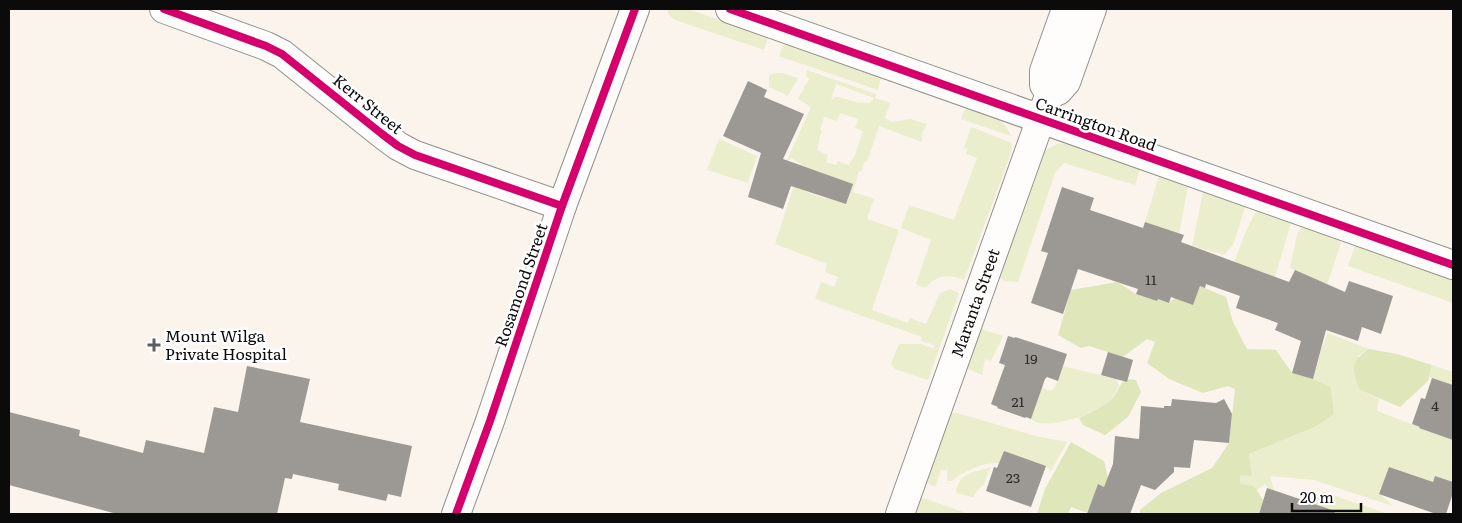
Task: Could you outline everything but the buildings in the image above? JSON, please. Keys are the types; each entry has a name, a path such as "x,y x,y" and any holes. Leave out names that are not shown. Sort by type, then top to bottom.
{"street":[{"name":"Kerr Street","path":"164,9 266,46 282,54 398,146 415,155 562,206"},
{"name":"Rosamond Street","path":"456,514 490,421 562,206 635,9"},
{"name":"Carrington Road","path":"730,9 1453,265"},
{"path":"1066,9 1044,71 1044,85 1050,93 1058,92 1066,82 1092,9"},
{"name":"Maranta Street","path":"900,514 1050,93"}],"green space":[{"path":"666,9 688,9 768,37 764,50 675,20"},
{"path":"784,43 881,77 878,90 779,56"},
{"path":"807,70 876,94 875,98 890,103 885,118 892,122 910,119 927,124 922,133 922,142 879,126 867,162 865,161 861,172 859,171 853,192 874,199 867,219 899,230 872,310 908,323 910,318 926,324 940,293 950,289 959,293 928,380 895,369 891,364 899,344 921,344 934,349 935,345 921,341 922,337 815,299 821,282 834,287 838,277 825,272 827,264 775,244 801,164 791,158 778,169 788,158 811,107 798,99 809,79 806,76","holes":["836,84 874,98 870,103 855,102 839,97 834,97 831,101","840,113 858,119 855,128 863,131 855,155 849,165 838,161 836,165 826,162 828,155 817,150 824,117 837,121","812,170 835,178 827,199 804,191"]},
{"path":"782,73 798,78 788,96 769,87 770,74"},
{"path":"969,108 999,120 1008,129 1011,136 961,119 964,111"},
{"path":"971,127 1012,143 1011,153 964,280 951,276 942,277 934,280 926,287 922,287 916,284 931,240 901,228 909,205 954,220 977,158 966,154 967,149 964,148"},
{"path":"719,139 757,156 748,183 707,170"},
{"path":"1067,143 1140,169 1135,185 1064,163 1055,173 1018,282 1005,281 996,275 1042,152 1057,144"},
{"path":"1159,176 1188,186 1179,234 1145,222"},
{"path":"1203,192 1245,207 1233,245 1224,255 1192,246"},
{"path":"1256,211 1291,223 1275,277 1234,262"},
{"path":"1302,227 1338,240 1341,243 1327,285 1290,268 1297,234"},
{"path":"1355,246 1453,281 1453,303 1348,266"},
{"path":"1117,282 1136,294 1169,303 1175,298 1193,305 1200,286 1226,297 1233,322 1247,349 1276,350 1292,373 1331,387 1334,414 1317,426 1249,454 1252,476 1240,475 1240,484 1254,486 1263,500 1259,514 1140,514 1140,510 1161,493 1212,468 1229,443 1235,389 1228,386 1203,393 1169,379 1147,363 1155,342 1147,339 1123,357 1089,346 1081,348 1058,335 1071,290"},
{"path":"979,328 1003,336 991,361 985,359 982,375 968,369 966,366"},
{"path":"1327,333 1369,349 1358,356 1360,390 1379,399 1377,411 1453,440 1453,457 1451,462 1453,463 1453,482 1435,476 1433,482 1389,467 1379,493 1393,506 1314,480 1270,476 1274,491 1265,484 1256,491 1240,484 1240,475 1252,476 1249,454 1317,426 1334,414 1331,387 1313,379"},
{"path":"1369,349 1397,354 1432,365 1428,381 1400,407 1360,390 1354,372 1355,362"},
{"path":"1432,365 1453,372 1453,385 1429,377"},
{"path":"1063,366 1116,379 1119,385 1109,402 1095,412 1060,422 1037,423 1031,419 1036,386 1052,391"},
{"path":"1126,379 1136,380 1141,392 1128,417 1105,435 1083,425 1079,418 1100,408 1109,401"},
{"path":"949,413 957,413 1036,436 1067,442 1051,471 1046,466 1004,452 999,463 986,464 974,468 952,481 947,481 947,468 946,471 941,470 935,487 927,483 926,479"},
{"path":"1071,442 1104,461 1108,478 1104,487 1099,485 1088,513 1071,507 1068,514 1037,514 1045,489"},
{"path":"991,467 983,486 973,497 956,493 960,481 968,474"},
{"path":"1323,492 1389,514 1314,514 1317,505 1311,503"},
{"path":"923,498 969,514 913,514 919,499"}],"cycle path":[{"path":"164,9 266,46 282,54 382,134 398,146 415,155 562,206"},
{"path":"456,514 490,421 562,206 635,9"},
{"path":"730,9 1453,265"}],"place":[{"name":"Mount Wilga Private Hospital","path":"154,345"}]}
